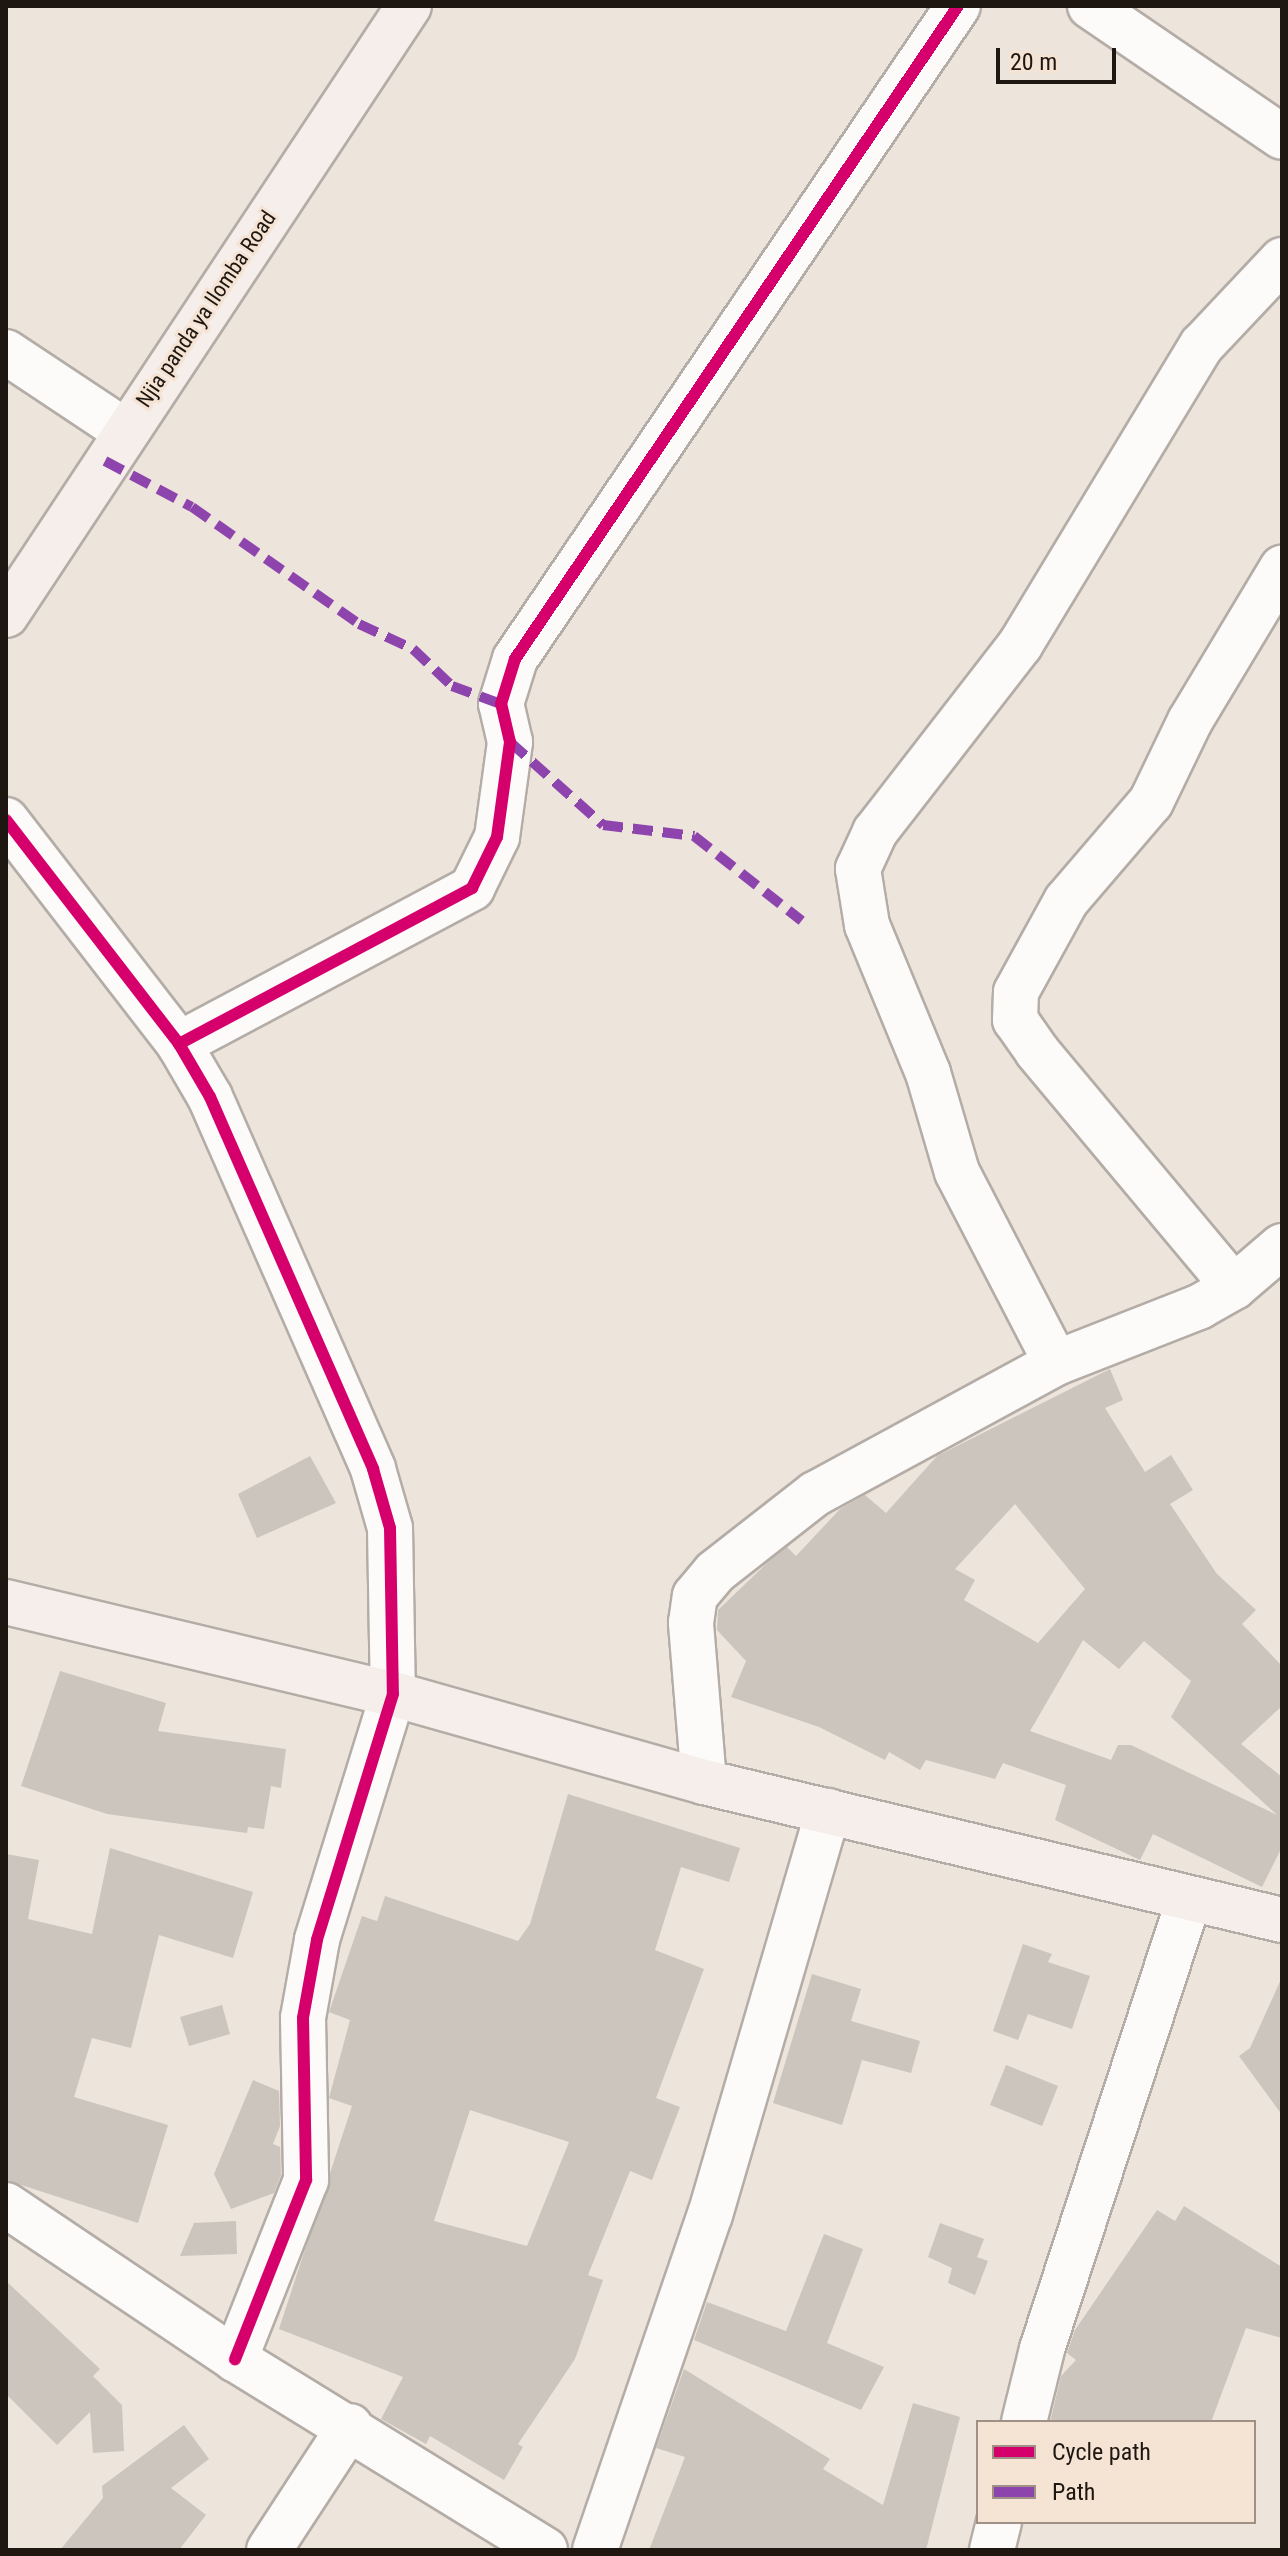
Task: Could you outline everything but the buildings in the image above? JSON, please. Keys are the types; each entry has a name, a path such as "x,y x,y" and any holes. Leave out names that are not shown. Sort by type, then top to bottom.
{"main road":[{"name":"Njia panda ya Ilomba Road","path":"6,615 409,6"},
{"path":"7,1609 393,1694 704,1782 1282,1920"}],"street":[{"path":"179,1044 472,888 497,837 510,742 501,704 515,659 958,6"},
{"path":"1090,6 1282,137"},
{"path":"1056,1363 957,1172 928,1073 867,925 858,869 875,832 1020,645 1202,345 1282,260"},
{"path":"6,352 125,431"},
{"path":"1234,1287 1037,1051 1015,1020 1016,992 1066,901 1151,802 1190,721 1282,568"},
{"path":"6,820 179,1044 272,1233 384,1498 393,1694 317,1940 303,2018 306,2180 235,2359"},
{"path":"704,1782 691,1623 703,1583 815,1494 1056,1363 1234,1287 1282,1246"},
{"path":"595,2550 710,2215 828,1811"},
{"path":"1025,2420 1189,1899"},
{"path":"6,2205 235,2359 350,2426 545,2550"},
{"path":"269,2550 350,2426"},
{"path":"992,2550 998,2524"}],"marked path":[{"path":"105,461 192,507 359,624 413,649 452,686 501,704"},
{"path":"510,742 603,825 694,836 802,921"}],"cycle path":[{"path":"179,1044 472,888 497,837 510,742 501,704 515,659 958,6"},
{"path":"6,820 179,1044 210,1097 373,1469 390,1528 393,1694 317,1940 303,2018 306,2180 235,2359"}]}
